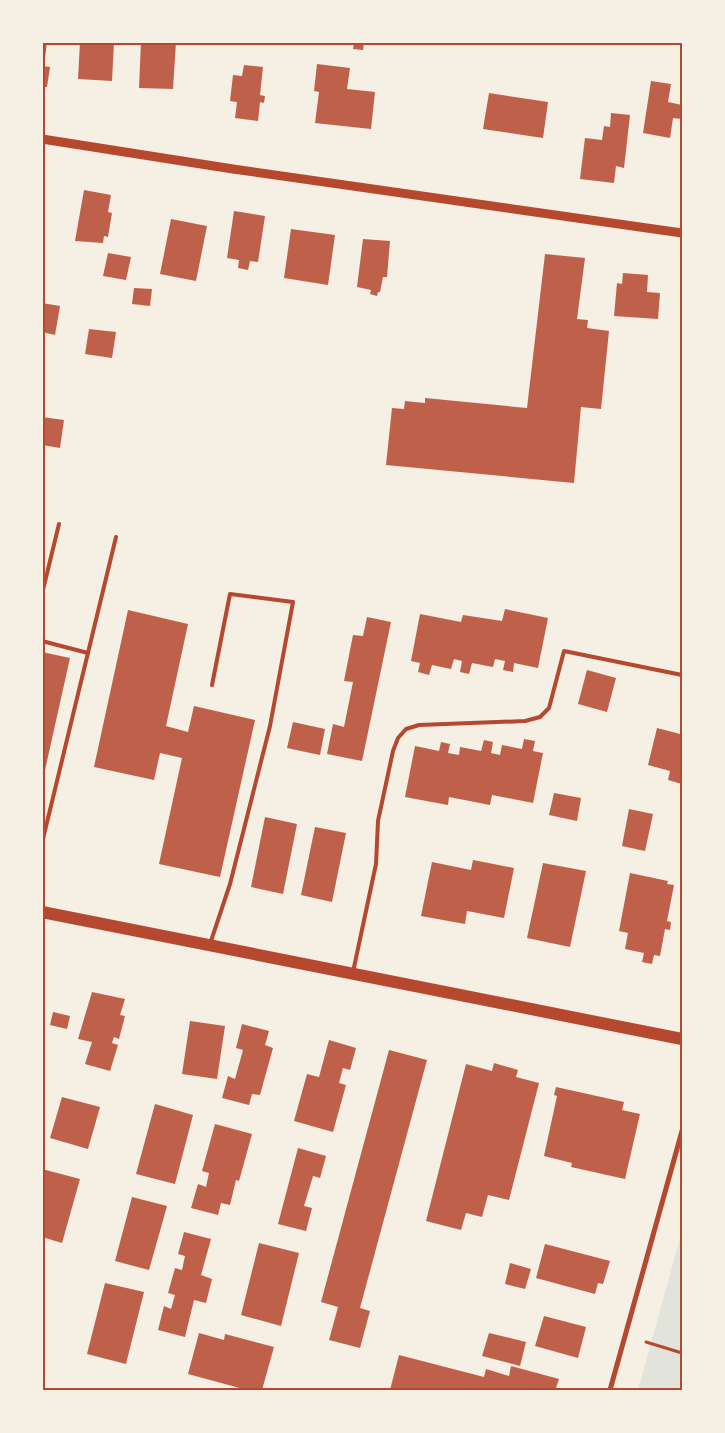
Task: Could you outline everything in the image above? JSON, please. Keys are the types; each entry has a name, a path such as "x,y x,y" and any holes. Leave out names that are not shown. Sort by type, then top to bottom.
{"main road":[{"path":"42,912 682,1039"}],"street":[{"path":"42,138 242,170 682,234"},
{"path":"610,1390 682,1131"}],"lane":[{"path":"42,594 59,524"},
{"path":"42,843 116,537"},
{"path":"210,946 230,884 270,726 293,602 230,594 212,685"},
{"path":"42,641 88,653"},
{"path":"353,974 376,864 378,821 385,782 398,738 406,729 420,725 525,721 540,717 549,708 564,651 682,675"}],"path":[{"path":"646,1342 682,1354"}],"shaded area":[{"path":"682,1231 682,1390 638,1390"}],"building":[{"path":"42,42 47,42 44,66 42,66"},
{"path":"80,42 114,42 112,81 78,79"},
{"path":"141,42 176,42 173,89 139,88"},
{"path":"354,42 364,42 363,50 353,49"},
{"path":"317,64 350,68 347,89 375,92 371,129 315,123 319,92 314,91"},
{"path":"244,65 263,67 260,95 265,96 264,103 260,102 258,121 235,118 237,102 230,101 233,75 242,76"},
{"path":"42,66 50,67 47,87 42,87"},
{"path":"651,81 671,84 668,102 682,105 682,119 673,118 670,138 643,133"},
{"path":"489,93 548,102 543,138 483,129"},
{"path":"611,113 630,115 624,168 616,166 614,183 580,179 585,138 602,140 604,126 610,127"},
{"path":"84,190 111,195 108,212 112,213 108,237 104,236 103,243 75,241"},
{"path":"234,211 265,216 258,262 250,261 248,270 238,268 239,260 227,258"},
{"path":"171,219 207,226 196,281 160,274"},
{"path":"291,229 335,235 328,285 284,278"},
{"path":"363,239 390,241 387,277 383,277 380,292 378,292 377,296 370,294 371,290 357,287"},
{"path":"108,253 131,257 126,280 103,276"},
{"path":"545,254 585,258 577,319 588,320 587,328 609,331 601,409 581,407 574,483 386,465 392,408 404,409 405,401 425,403 425,398 527,408"},
{"path":"623,273 648,275 647,292 660,293 658,319 614,316 617,283 622,284"},
{"path":"134,288 152,289 150,306 132,304"},
{"path":"42,303 60,306 55,335 42,332"},
{"path":"89,329 116,332 112,358 85,354"},
{"path":"42,417 64,420 60,448 42,445"},
{"path":"505,609 548,618 538,668 514,663 513,672 503,670 505,661 495,659 493,667 472,663 469,674 460,672 462,661 454,659 451,669 432,665 429,675 418,672 420,663 411,661 420,614 461,622 463,615 502,621"},
{"path":"128,610 188,624 166,726 188,732 194,706 255,720 220,877 159,864 182,758 160,753 154,780 94,767"},
{"path":"367,617 391,622 362,761 327,754 333,724 344,727 353,682 344,681 353,635 363,636"},
{"path":"42,652 70,658 43,779 42,779"},
{"path":"587,670 616,678 607,712 578,704"},
{"path":"293,722 325,729 320,755 287,748"},
{"path":"682,727 682,784 668,780 670,771 648,765 657,728 680,734"},
{"path":"524,739 535,741 533,751 543,753 533,803 492,795 490,805 449,797 448,805 405,797 415,746 439,751 441,742 450,744 448,753 459,755 460,747 481,751 484,740 493,742 491,753 500,755 502,745 522,749"},
{"path":"554,793 581,798 577,821 549,815"},
{"path":"629,809 653,814 645,851 622,846"},
{"path":"265,817 297,824 283,894 251,887"},
{"path":"315,827 346,833 332,902 301,895"},
{"path":"473,860 514,868 504,918 467,911 465,924 421,916 432,862 471,870"},
{"path":"543,863 586,871 570,947 527,938"},
{"path":"630,873 668,881 667,884 674,885 667,921 671,922 670,930 665,929 660,956 654,955 652,964 642,962 644,953 625,949 628,933 619,931"},
{"path":"92,992 125,999 120,1015 125,1016 119,1039 114,1037 112,1043 118,1045 110,1071 85,1064 92,1042 78,1039"},
{"path":"53,1012 70,1016 67,1029 50,1025"},
{"path":"190,1021 225,1026 217,1079 182,1074"},
{"path":"242,1024 269,1031 265,1045 273,1048 260,1095 252,1094 249,1105 222,1098 228,1076 235,1079 243,1050 236,1048"},
{"path":"329,1040 356,1048 350,1070 343,1068 339,1083 346,1085 333,1132 294,1121 307,1074 319,1077"},
{"path":"389,1050 427,1060 360,1308 370,1311 360,1348 329,1340 338,1307 321,1302"},
{"path":"494,1063 518,1070 516,1077 539,1083 509,1200 488,1195 482,1217 466,1213 461,1230 426,1221 466,1064 492,1071"},
{"path":"556,1087 624,1102 622,1110 640,1114 625,1179 571,1167 572,1163 544,1156 557,1096 554,1095"},
{"path":"62,1097 100,1107 88,1149 50,1138"},
{"path":"155,1104 193,1115 175,1184 136,1174"},
{"path":"215,1124 252,1134 239,1181 236,1180 230,1205 221,1203 218,1215 191,1208 198,1184 206,1187 209,1173 202,1171"},
{"path":"298,1148 326,1156 320,1178 313,1176 304,1206 312,1208 306,1231 278,1224"},
{"path":"42,1169 80,1179 62,1243 42,1237"},
{"path":"132,1197 167,1206 149,1270 115,1261"},
{"path":"184,1232 211,1239 201,1275 212,1279 206,1303 194,1300 185,1337 158,1330 164,1306 171,1309 175,1295 168,1293 175,1268 182,1270 185,1256 178,1254"},
{"path":"259,1243 299,1253 281,1326 241,1315"},
{"path":"545,1244 610,1261 603,1284 598,1283 595,1294 536,1278"},
{"path":"510,1263 531,1269 525,1289 505,1284"},
{"path":"105,1283 144,1292 126,1364 87,1354"},
{"path":"544,1316 586,1327 578,1358 535,1346"},
{"path":"199,1333 224,1340 225,1334 274,1347 262,1390 247,1390 188,1374"},
{"path":"489,1333 526,1342 520,1366 482,1356"},
{"path":"399,1355 484,1377 486,1369 509,1376 511,1366 559,1379 556,1388 563,1390 390,1390"}]}
